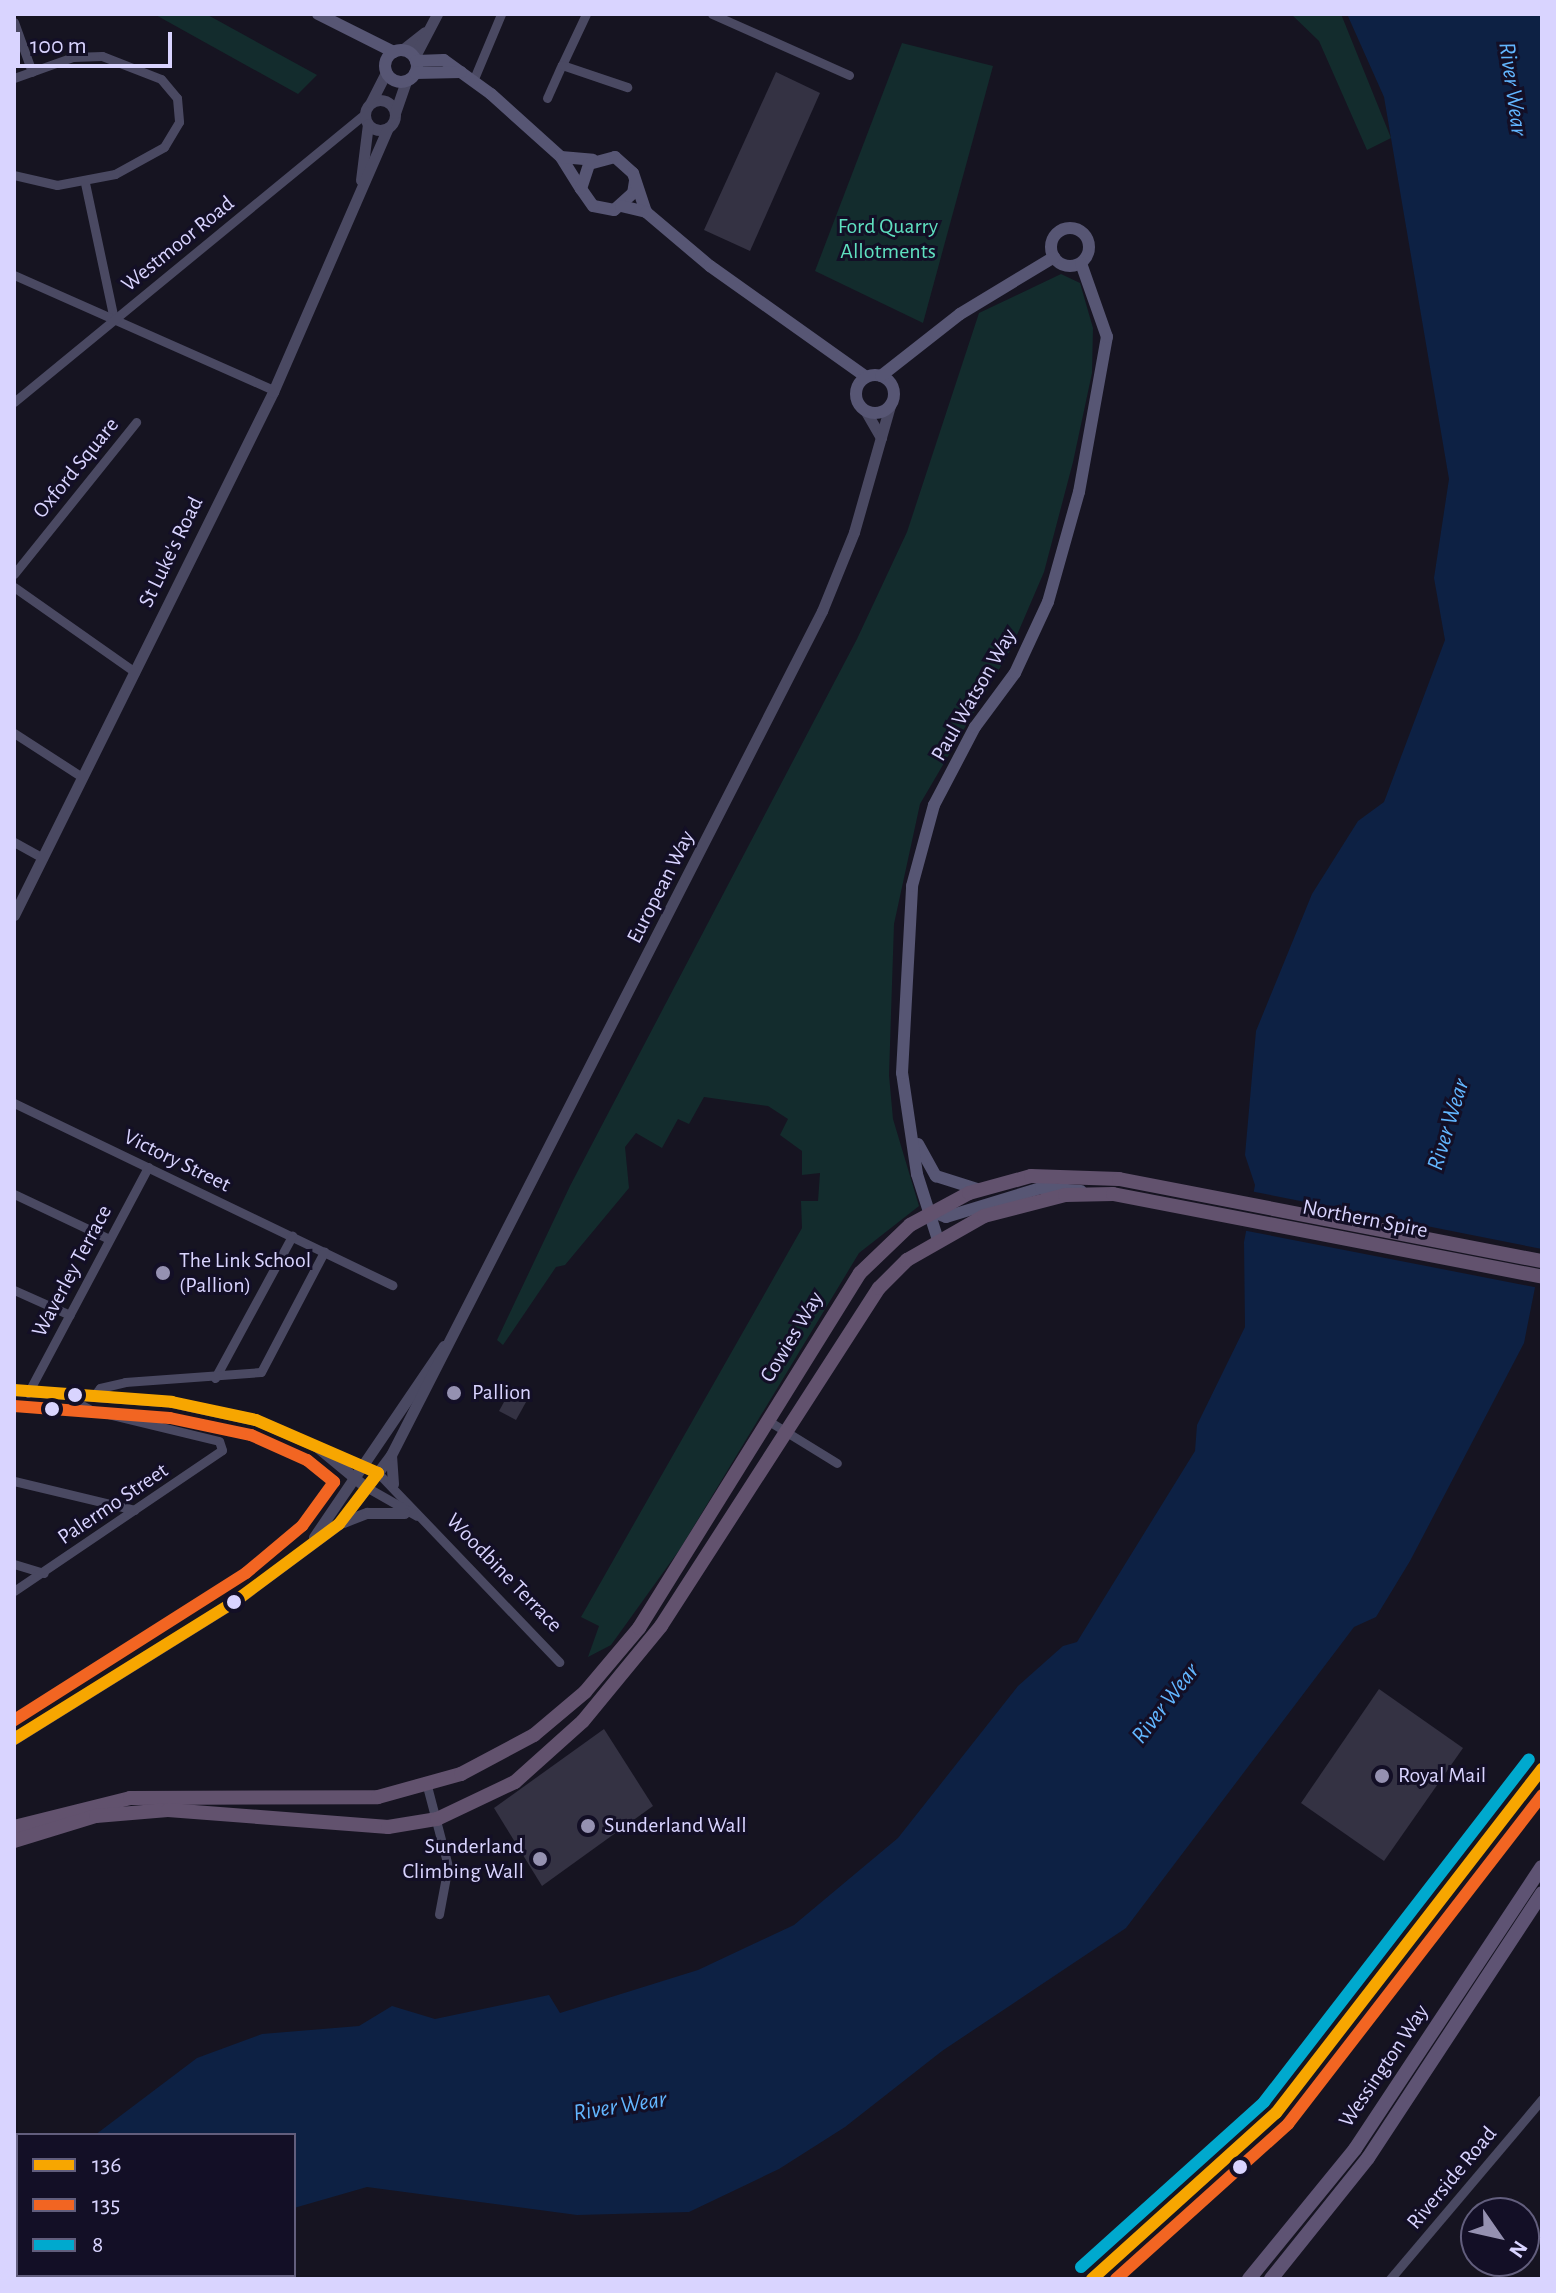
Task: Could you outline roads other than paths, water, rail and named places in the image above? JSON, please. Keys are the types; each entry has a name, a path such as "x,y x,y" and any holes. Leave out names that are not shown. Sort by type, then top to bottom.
{"highway":[{"name":"Cowies Way","path":"14,1827 130,1798 346,1801 427,1786 514,1748 561,1713 639,1628 860,1273 931,1211 981,1189 1059,1174 1182,1197"},
{"name":"Cowies Way","path":"437,1819 515,1782 601,1702 688,1587 784,1430 879,1288 938,1240 1029,1202 1093,1194 1182,1197"},
{"name":"Northern Spire","path":"1182,1197 1542,1261"},
{"name":"Northern Spire","path":"1182,1197 1542,1277"},
{"path":"14,1841 131,1811 211,1812 360,1829 437,1819"}],"main road":[{"path":"318,14 360,39 398,51 413,68"},
{"path":"360,39 386,70"},
{"path":"386,70 398,51"},
{"path":"386,70 413,68 435,56 461,72 561,157 593,206 621,206 646,212 842,364 861,382 865,410 890,406 892,385 910,357"},
{"path":"561,157 593,160 615,157 635,181 646,212"},
{"path":"581,189 583,171 593,160"},
{"path":"621,206 635,181"},
{"path":"1071,228 1089,243 1081,263 1063,265 1054,257 1052,241 1071,228"},
{"path":"861,382 881,376 910,357 960,314 1054,257"},
{"name":"Paul Watson Way","path":"938,1240 905,1107 902,1021 912,886 934,805 975,727 1015,673 1048,602 1098,405 1107,337 1081,263"},
{"path":"881,376 892,385"},
{"name":"Paul Watson Way","path":"905,1107 927,1168 961,1187 981,1189"},
{"path":"931,1211 946,1217 1041,1188 1093,1194"},
{"name":"Wessington Way","path":"1249,2279 1355,2149 1542,1867"},
{"name":"Wessington Way","path":"1271,2279 1368,2158 1542,1893"}],"street":[{"path":"395,113 437,14"},
{"path":"473,81 501,14"},
{"path":"547,98 586,14"},
{"path":"712,14 849,75"},
{"path":"14,22 32,72"},
{"path":"398,51 432,26"},
{"path":"14,78 73,57 102,56 161,79 177,98 179,122 164,147 142,165 85,183 57,185 14,175"},
{"path":"562,65 627,87"},
{"path":"386,70 366,119 388,128"},
{"path":"371,102 387,101 395,113"},
{"name":"St Luke's Road","path":"14,915 274,390 395,113"},
{"name":"St Luke's Road","path":"355,203 366,119"},
{"name":"Westmoor Road","path":"14,402 366,119"},
{"path":"85,183 114,319"},
{"path":"14,275 274,390"},
{"name":"European Way","path":"339,1524 391,1455 815,624 854,532 890,406"},
{"path":"865,410 881,439"},
{"name":"Oxford Square","path":"14,574 136,422"},
{"path":"14,587 135,672"},
{"path":"14,733 82,777"},
{"path":"14,842 43,858"},
{"name":"Victory Street","path":"14,1103 393,1285"},
{"name":"Waverley Terrace","path":"28,1393 148,1167"},
{"path":"14,1194 109,1239"},
{"path":"215,1378 292,1236"},
{"path":"93,1397 100,1388 125,1382 215,1378 261,1372 324,1252"},
{"path":"14,1290 70,1315"},
{"name":"European Way","path":"314,1537 448,1342"},
{"path":"14,1390 70,1399 93,1397 172,1402 256,1420 378,1473"},
{"name":"Palermo Street","path":"14,1591 219,1453 219,1441 91,1410 70,1399"},
{"path":"767,1420 837,1463"},
{"path":"316,1446 368,1488"},
{"path":"391,1455 393,1484"},
{"name":"Woodbine Terrace","path":"378,1473 393,1484 411,1515"},
{"path":"14,1481 135,1510"},
{"name":"Woodbine Terrace","path":"368,1488 411,1515 559,1662"},
{"path":"14,1739 234,1602 314,1537 367,1513 411,1515"},
{"path":"14,1564 44,1573"},
{"path":"1092,2279 1248,2140 1302,2082 1542,1769"},
{"path":"427,1786 449,1877 439,1914"},
{"name":"Riverside Road","path":"1390,2279 1542,2099"}],"water":[{"name":"River Wear","path":"1347,14 1542,14 1542,1252 1524,1343 1410,1561 1376,1617 1354,1627 1126,1928 942,2051 845,2127 779,2169 689,2212 577,2215 367,2187 296,2207 296,2133 98,2133 197,2058 262,2034 359,2026 392,2006 435,2019 549,1995 560,2013 698,1970 794,1925 898,1838 1018,1686 1063,1646 1077,1642 1195,1451 1197,1425 1245,1327 1244,1242 1255,1185 1245,1155 1256,1031 1312,894 1358,821 1384,802 1445,640 1434,578 1449,479 1384,97"},
{"path":"16,2248 16,2277 98,2277 14,2279"}],"place":[{"name":"The Link School (Pallion)","path":"163,1273"},
{"name":"Pallion","path":"454,1393"},
{"name":"Royal Mail","path":"1382,1776"},
{"name":"Sunderland Wall","path":"588,1826"},
{"name":"Sunderland Climbing Wall","path":"540,1859"}],"park label":[{"name":"Ford Quarry Allotments","path":"888,238"}]}
